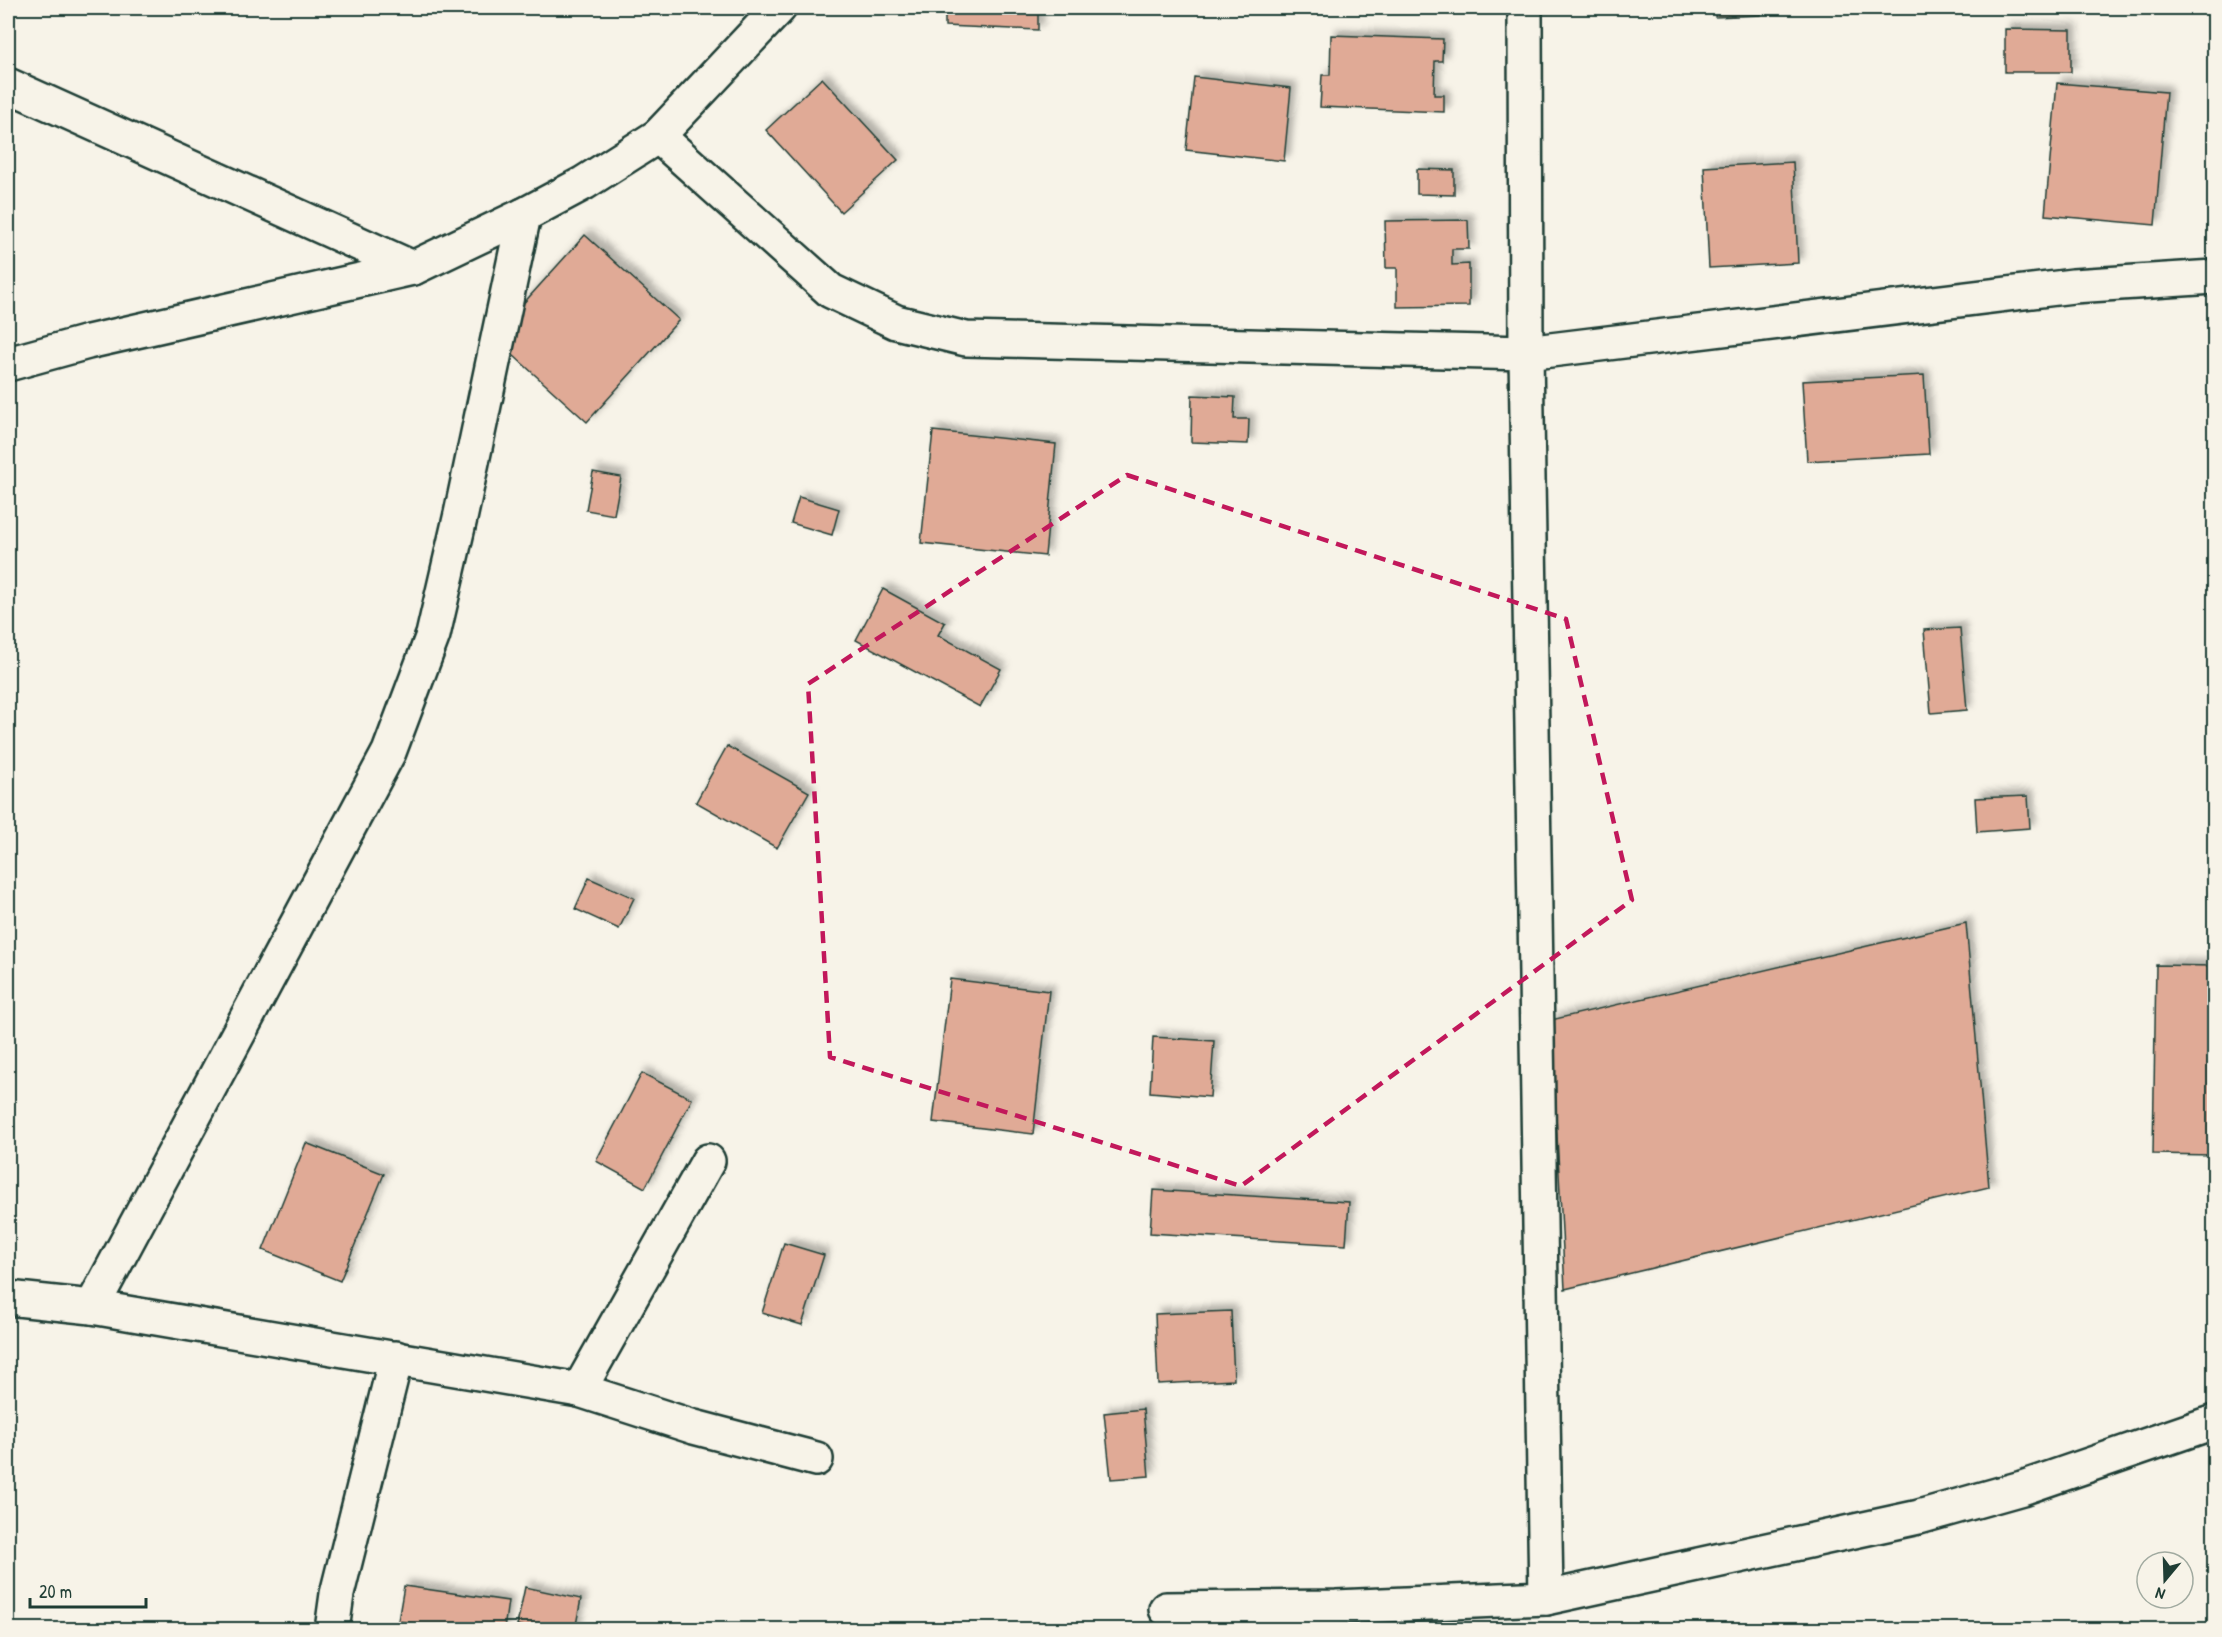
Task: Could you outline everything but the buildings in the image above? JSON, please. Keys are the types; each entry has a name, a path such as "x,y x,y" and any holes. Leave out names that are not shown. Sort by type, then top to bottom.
{"street":[{"path":"8,364 88,342 413,268 524,215 584,183 658,136 779,8"},
{"path":"1525,8 1526,352 1546,1598"},
{"path":"8,85 413,268"},
{"path":"658,136 831,291 896,322 966,339 1526,352 2073,286 2214,277"},
{"path":"92,1307 389,752 433,635 524,215"},
{"path":"579,1390 708,1161"},
{"path":"8,1298 92,1307 579,1390 694,1427 816,1459"},
{"path":"332,1629 337,1594 396,1358"},
{"path":"1166,1610 1336,1607 1546,1598 1919,1517 2022,1488 2214,1422"}],"highlighted area":[{"path":"1127,475 1566,619 1632,900 1241,1186 830,1057 808,684"}]}
